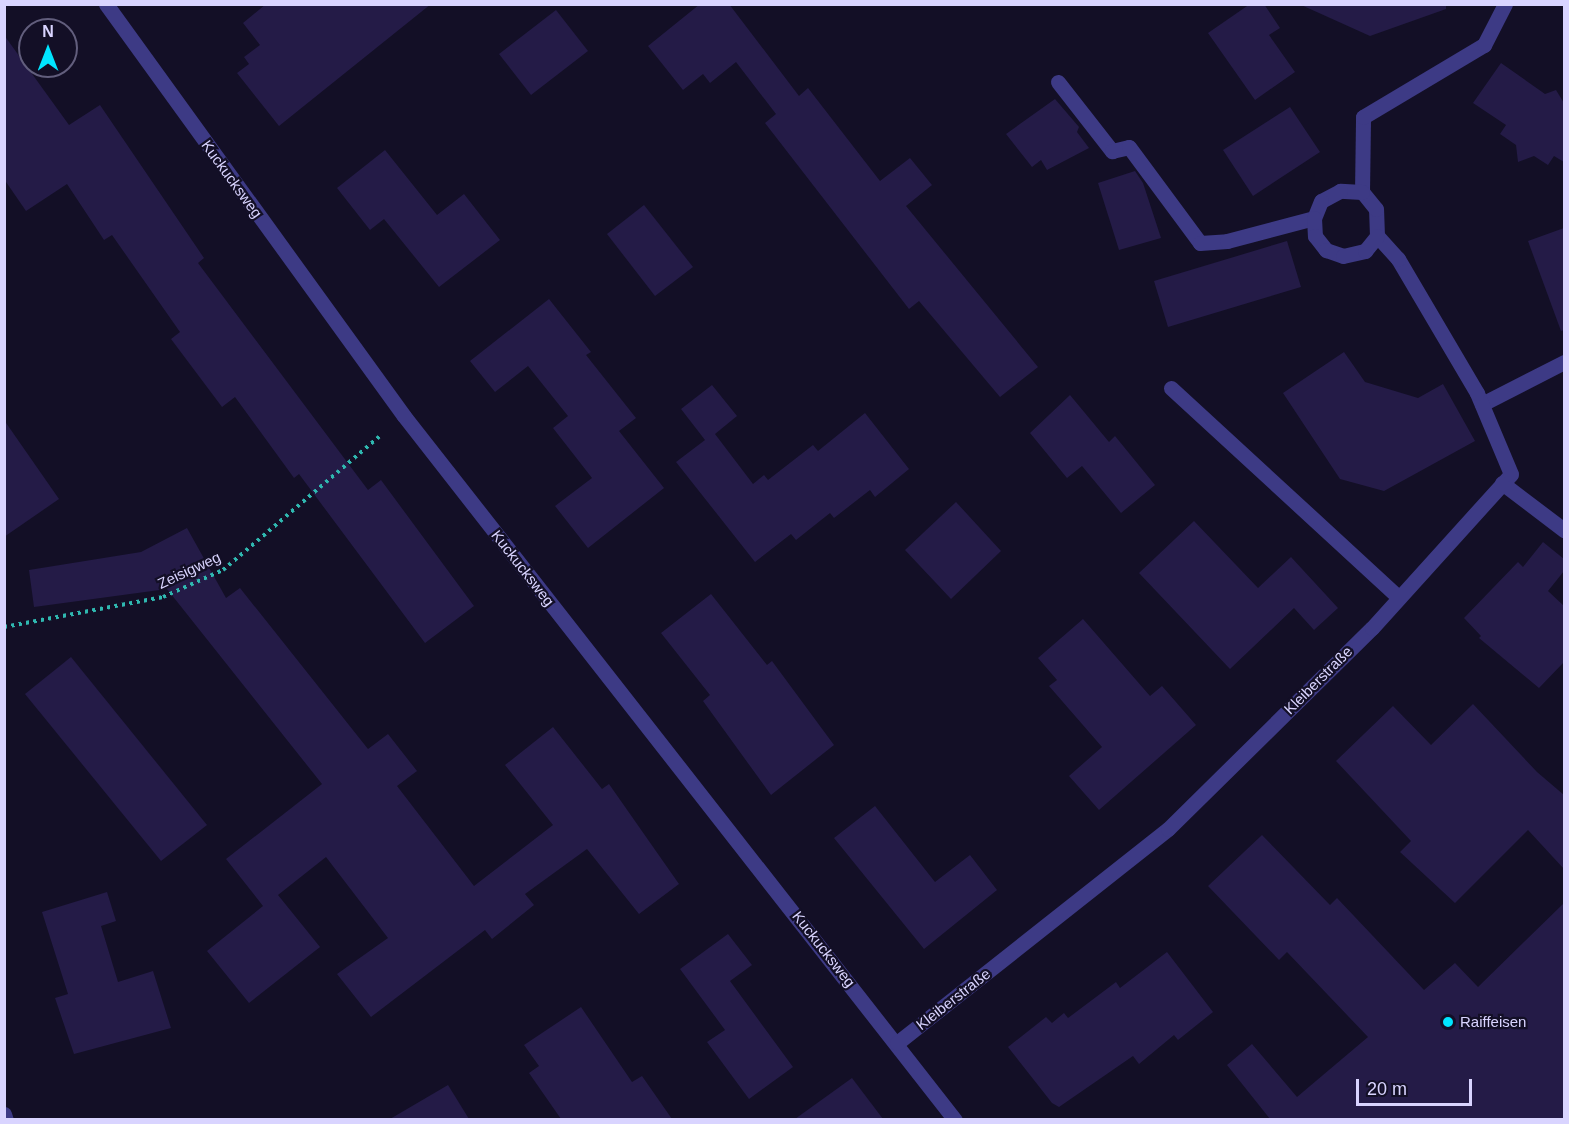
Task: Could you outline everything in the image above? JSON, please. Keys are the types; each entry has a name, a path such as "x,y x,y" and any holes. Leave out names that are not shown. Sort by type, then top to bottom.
{"street":[{"name":"Kuckucksweg","path":"106,4 404,417 955,1119"},
{"path":"1505,4 1484,45 1363,117 1362,192 1376,209 1377,236 1398,259 1482,404 1510,474 1502,483 1564,530"},
{"path":"1058,82 1112,151 1129,147 1200,243 1227,242 1314,218"},
{"path":"1362,192 1340,191 1321,201 1314,218 1315,236 1326,250 1343,256 1365,251 1377,236"},
{"path":"1482,404 1564,362"},
{"path":"1171,388 1398,597"},
{"name":"Kleiberstraße","path":"897,1043 1168,829 1398,597 1502,483"},
{"path":"4,1114 6,1119"}],"path":[{"name":"Zeisigweg","path":"4,627 163,597 223,570 404,417"}],"building":[{"path":"266,4 431,4 279,126 237,73 249,64 244,57 260,45 243,23"},
{"path":"700,4 729,4 799,96 808,88 880,181 910,158 932,185 906,206 1038,367 1000,397 919,301 909,309 765,123 776,114 736,62 710,83 703,74 683,90 648,46"},
{"path":"1250,4 1264,4 1280,28 1269,35 1295,72 1255,100 1208,33"},
{"path":"1299,4 1446,4 1446,9 1370,36"},
{"path":"556,10 588,51 531,95 499,54"},
{"path":"4,35 18,54 18,78 35,78 69,125 100,105 204,258 198,263 368,490 381,480 474,606 425,643 299,474 294,478 235,397 222,407 171,339 180,332 112,235 104,240 67,184 26,211 4,179"},
{"path":"1501,63 1545,94 1556,90 1564,103 1564,162 1554,156 1548,165 1534,156 1518,162 1516,145 1500,134 1506,125 1473,103"},
{"path":"1055,99 1079,127 1077,132 1089,148 1047,170 1041,160 1032,167 1006,134"},
{"path":"1290,107 1320,152 1253,196 1223,150"},
{"path":"385,150 437,215 464,194 500,240 439,287 384,219 370,230 337,188"},
{"path":"1135,171 1143,183 1161,238 1119,250 1098,183"},
{"path":"644,205 693,267 655,296 607,234"},
{"path":"1564,228 1564,330 1561,331 1528,241"},
{"path":"1287,241 1301,287 1168,327 1154,281"},
{"path":"549,299 591,352 586,355 636,418 619,431 664,488 588,548 555,506 592,478 553,428 568,416 528,366 495,392 470,361"},
{"path":"1344,352 1365,382 1418,398 1443,384 1475,441 1384,491 1340,479 1283,393"},
{"path":"712,385 737,416 715,434 753,484 764,475 768,480 813,445 818,451 865,413 909,469 875,497 870,490 834,518 830,513 796,540 791,534 755,562 676,462 705,440 681,409"},
{"path":"1070,395 1109,442 1115,436 1155,485 1121,513 1082,466 1067,478 1030,433"},
{"path":"4,420 59,499 4,537"},
{"path":"956,502 1001,551 951,599 905,550"},
{"path":"1194,521 1258,588 1291,557 1338,608 1314,630 1294,608 1230,669 1139,573"},
{"path":"187,528 226,598 240,588 368,749 388,734 417,771 397,786 474,886 553,825 505,765 553,727 602,789 609,784 679,884 639,914 587,849 525,894 534,905 492,939 485,930 371,1017 337,974 388,938 326,857 278,895 320,947 249,1003 207,951 263,906 226,859 322,784 167,589 34,607 29,570 141,552"},
{"path":"1543,542 1564,559 1564,571 1548,591 1564,606 1564,662 1539,688 1479,638 1481,636 1464,618 1518,562 1523,567"},
{"path":"711,594 767,665 772,661 834,745 771,795 703,701 710,695 661,633"},
{"path":"1083,619 1150,696 1162,686 1196,725 1099,810 1069,776 1102,747 1049,686 1057,680 1038,658"},
{"path":"71,657 207,825 161,861 25,694"},
{"path":"1473,704 1537,772 1564,795 1564,869 1528,830 1455,903 1400,852 1411,841 1336,761 1393,706 1431,745"},
{"path":"875,806 935,882 970,855 997,890 924,949 834,838"},
{"path":"1262,835 1330,905 1337,898 1424,990 1455,963 1478,987 1564,903 1564,1119 1270,1119 1227,1065 1252,1044 1297,1097 1368,1037 1287,952 1279,960 1208,886"},
{"path":"107,892 116,921 101,926 118,982 153,971 171,1028 74,1054 55,998 68,994 42,912"},
{"path":"728,934 752,965 730,981 793,1067 749,1099 707,1042 725,1030 680,969"},
{"path":"1167,952 1213,1012 1178,1040 1174,1035 1139,1064 1133,1056 1059,1107 1052,1103 1008,1047 1046,1017 1052,1023 1064,1013 1068,1018 1116,982 1120,988"},
{"path":"581,1007 632,1082 642,1076 672,1119 561,1119 529,1073 539,1066 524,1045"},
{"path":"852,1078 883,1119 795,1119"},
{"path":"448,1085 469,1119 390,1119"}],"place":[{"name":"Raiffeisen","path":"1448,1022"}]}
